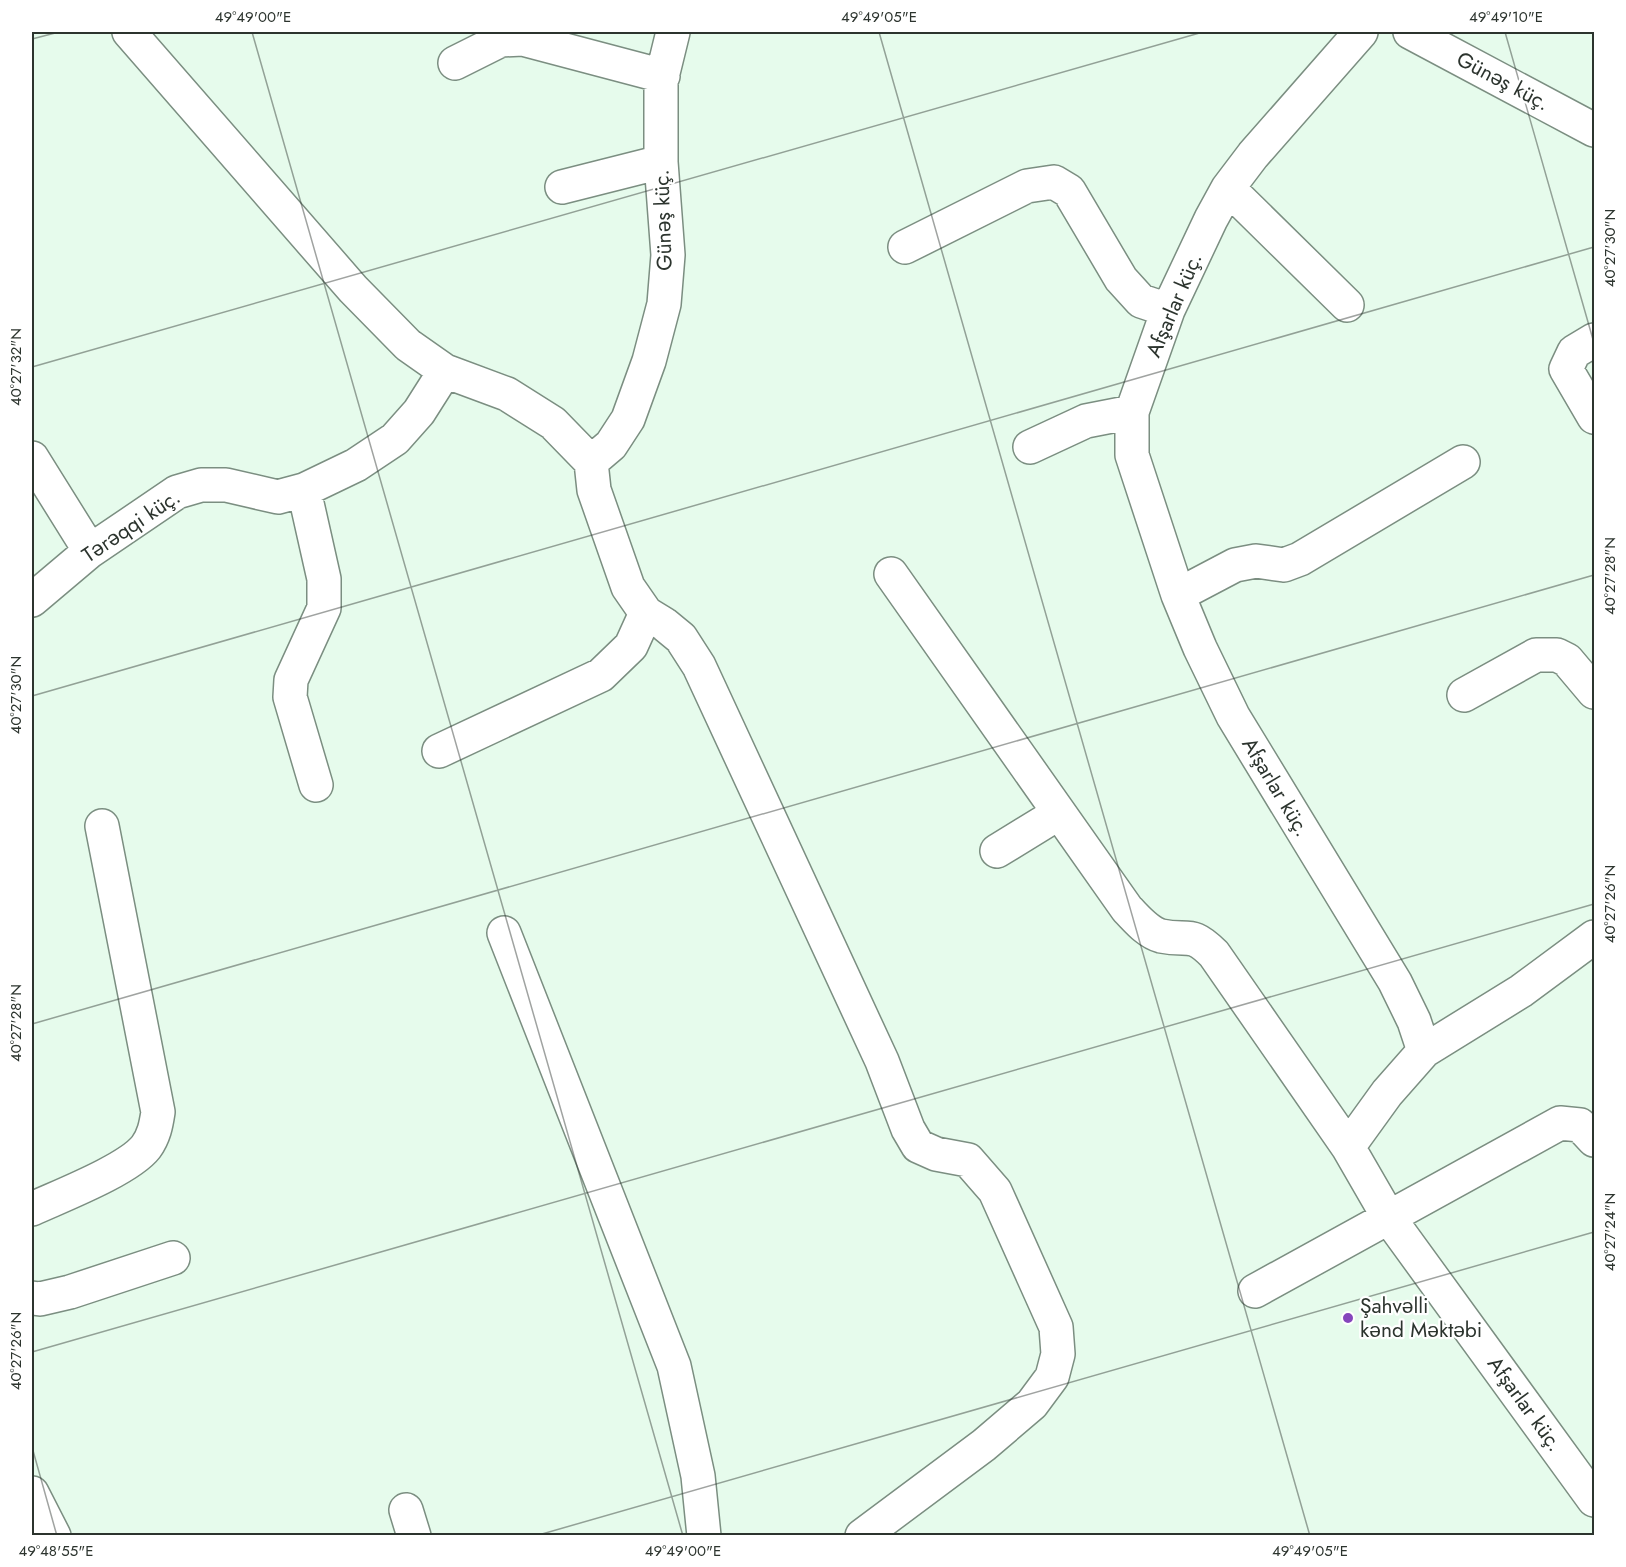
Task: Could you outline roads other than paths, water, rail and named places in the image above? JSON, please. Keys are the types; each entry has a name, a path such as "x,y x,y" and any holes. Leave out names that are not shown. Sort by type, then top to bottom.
{"street":[{"path":"129,32 353,289 408,345 445,371 507,394 553,423 591,462 594,490 628,587 646,613 681,638 699,666 882,1061 908,1129 918,1146 936,1154 968,1160 995,1191 1056,1327 1058,1354 1052,1377 1032,1404 984,1445 862,1536"},
{"name":"Günəş küç.","path":"591,462 610,445 628,418 650,361 664,304 668,255 661,162 663,76 673,32"},
{"name":"Afşarlar küç.","path":"1361,32 1253,155 1228,188 1168,310 1132,412 1132,455 1179,595 1200,648 1233,716 1395,982 1414,1021 1424,1051"},
{"name":"Günəş küç.","path":"1410,32 1594,130"},
{"path":"455,63 501,40 523,39 663,76"},
{"path":"562,188 661,162"},
{"path":"905,247 1027,186 1054,182 1069,191 1121,279 1134,294 1141,301 1168,310"},
{"path":"1228,188 1347,305"},
{"path":"1594,340 1574,352 1566,369 1594,417"},
{"name":"Tərəqqi küç.","path":"32,600 90,551 177,492 201,485 226,485 278,497 304,489 356,465 395,439 419,412 445,371"},
{"path":"1030,447 1086,421 1132,412"},
{"path":"32,458 90,551"},
{"path":"1179,595 1236,566 1256,561 1284,565 1300,559 1463,462"},
{"path":"304,489 324,579 324,608 291,680 290,697 316,785"},
{"name":"Afşarlar küç.","path":"891,574 1126,909 1147,929 1160,936 1188,937 1201,941 1214,954 1348,1147 1389,1218 1594,1500"},
{"path":"439,751 601,675 631,646 646,613"},
{"path":"1464,695 1536,655 1557,655 1567,660 1594,692"},
{"path":"997,851 1059,813"},
{"path":"32,1209 129,1163 146,1147 155,1131 158,1112 102,826"},
{"path":"504,933 674,1366 698,1476 704,1536"},
{"path":"1348,1147 1387,1093 1424,1051 1521,991 1594,937"},
{"path":"1255,1291 1560,1123 1580,1125 1594,1140"},
{"path":"32,1298 40,1299 70,1292 173,1258"},
{"path":"32,1493 54,1536"}],"place":[{"name":"Şahvəlli kənd Məktəbi","path":"1348,1318"}]}
